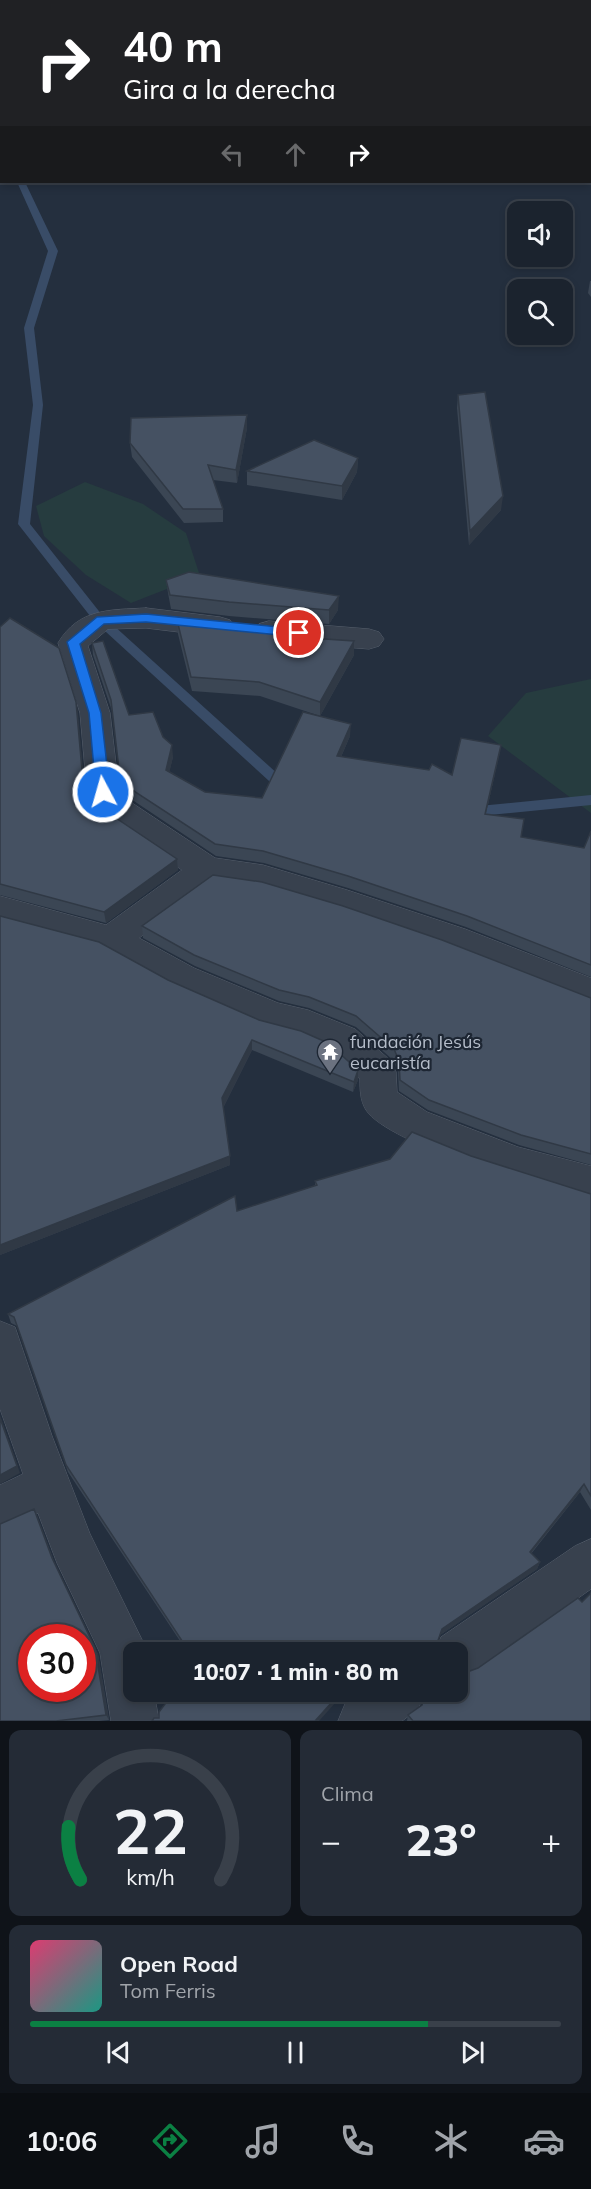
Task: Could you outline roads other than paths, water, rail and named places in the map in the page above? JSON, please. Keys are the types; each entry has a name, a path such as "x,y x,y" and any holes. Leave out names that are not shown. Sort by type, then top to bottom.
{"street":[{"path":"369,639 229,628 146,618 101,620 73,642 95,713 103,792 112,806 207,870 263,878 347,903 453,939 591,993"},
{"path":"111,940 207,870"},
{"path":"0,910 111,940 182,978 273,1017 308,1025 342,1041 378,1072 379,1098 386,1106 414,1124 517,1164 591,1184"},
{"path":"0,1341 30,1436 73,1547 123,1650 135,1721"},
{"path":"0,1508 50,1484"},
{"path":"468,1647 591,1562"},
{"path":"362,1721 388,1702"}],"waterway":[{"path":"21,183 53,251 29,328 38,405 24,524 98,618 285,788"},
{"path":"469,812 591,800"}],"place":[{"name":"fundación Jesús eucaristía","path":"330,1075"}]}
